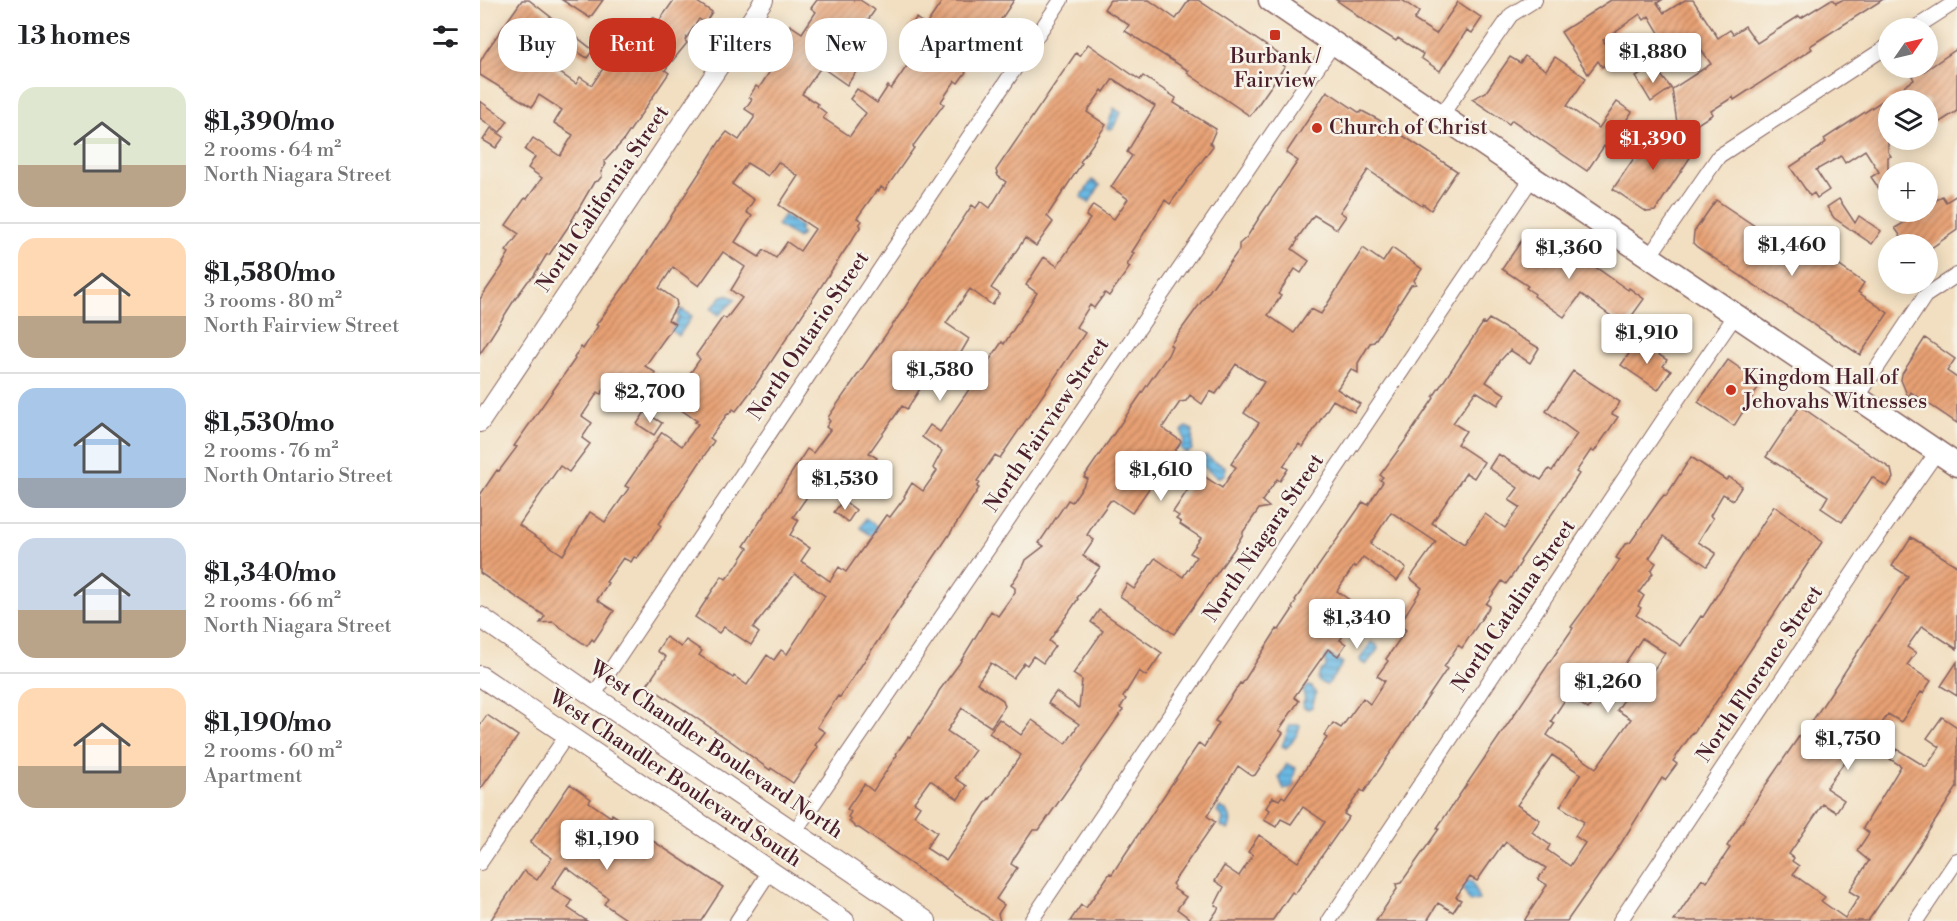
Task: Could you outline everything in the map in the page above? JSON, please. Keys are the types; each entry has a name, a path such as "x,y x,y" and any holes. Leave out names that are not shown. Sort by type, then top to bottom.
{"main road":[{"path":"1270,0 1957,465"},
{"name":"West Chandler Boulevard North","path":"480,617 926,921"},
{"name":"West Chandler Boulevard South","path":"480,676 844,921"}],"street":[{"name":"North California Street","path":"480,423 764,0"},
{"name":"North Ontario Street","path":"593,696 1061,0"},
{"path":"1441,116 1511,15 1535,0"},
{"path":"1931,18 1957,1"},
{"name":"North Fairview Street","path":"795,831 1334,43"},
{"path":"1649,257 1719,156 1878,53"},
{"name":"North Niagara Street","path":"1031,921 1532,178"},
{"path":"1857,398 1925,296 1957,275"},
{"name":"North Catalina Street","path":"1329,921 1735,316"},
{"name":"North Florence Street","path":"1620,921 1865,555 1937,452"},
{"path":"480,863 567,735"},
{"path":"1916,921 1957,860"},
{"path":"737,921 770,871"}],"water":[{"path":"1114,108 1121,113 1113,128 1110,129 1107,128"},
{"path":"1092,180 1100,185 1089,203 1081,197"},
{"path":"784,215 801,227 799,231 802,234 798,238 777,225"},
{"path":"727,295 736,299 719,315 711,309 722,296"},
{"path":"681,309 692,316 679,336 671,330"},
{"path":"1186,427 1193,430 1192,450 1186,453 1180,448 1184,441 1182,431"},
{"path":"1206,455 1225,466 1225,474 1217,477 1198,463"},
{"path":"865,518 885,532 880,541 860,528"},
{"path":"1371,642 1377,645 1378,649 1366,665 1360,659"},
{"path":"1328,654 1343,663 1326,685 1319,682 1318,678 1320,672 1326,667 1325,658"},
{"path":"1308,686 1312,687 1316,694 1312,707 1308,709 1303,707 1305,700 1303,691"},
{"path":"1290,725 1300,725 1295,738 1286,748 1282,746"},
{"path":"1287,764 1296,768 1293,778 1294,786 1284,790 1279,777"},
{"path":"1220,807 1230,816 1231,823 1228,830 1221,826 1223,818 1217,812"},
{"path":"1463,877 1473,883 1479,900 1470,902 1464,891 1457,886"}],"building":[{"path":"522,0 529,0 552,18 509,18"},
{"path":"562,0 603,0 590,18"},
{"path":"674,0 694,0 712,12 708,18 688,18 688,36 685,40 687,43 676,56 676,18 661,18"},
{"path":"817,0 860,0 875,10 869,18 812,18 816,12 811,8"},
{"path":"943,0 1014,0 1002,18 931,18"},
{"path":"1110,0 1149,0 1176,19 1189,0 1198,0 1283,57 1282,65 1285,66 1250,116 1187,73 1189,71 1125,31 1129,25 1104,9"},
{"path":"1336,0 1402,0 1419,12 1414,20 1436,34 1458,2 1482,18 1472,33 1467,30 1440,71 1421,58 1423,54 1398,38 1396,41"},
{"path":"1611,0 1662,0 1657,3 1664,13 1685,0 1693,0 1718,38 1730,30 1733,34 1745,26 1757,43 1799,16 1801,18 1830,0 1836,3 1842,0 1882,0 1810,46 1812,49 1734,100 1733,97 1711,111 1713,114 1679,136 1672,89 1711,64 1692,35 1683,41 1679,34 1665,43 1649,16 1644,20 1640,14 1603,40 1615,59 1602,67 1598,61 1588,74 1561,32"},
{"path":"793,27 802,33 805,28 805,72 817,72 802,94 818,104 817,106 826,113 823,118 850,136 866,113 850,99 857,89 877,103 888,86 891,89 903,72 966,72 958,83 955,81 941,102 944,104 913,146 914,148 885,190 881,187 879,191 877,190 857,218 862,221 859,225 861,226 755,386 736,411 733,409 728,413 710,438 714,441 659,524 661,526 637,558 634,557 631,562 623,558 606,582 608,583 597,600 614,611 594,641 592,639 587,646 553,622 540,623 545,616 480,573 480,495 517,447 514,446 581,347 583,349 598,326 596,325 634,273 722,138 727,132 739,140 754,118 754,115 745,109 752,99 749,97 756,86 759,88 770,72 793,72","holes":["778,162 798,176 779,205 815,229 800,251 787,242 776,258 764,250 759,257 735,242 752,216 746,212 754,200 732,184 747,163 768,176","723,252 745,267 731,290 742,298 726,319 723,317 696,355 700,359 680,388 683,390 673,404 698,424 682,446 662,432 625,486 629,488 605,522 590,512 563,555 519,525 560,466 569,472 590,444 582,438 592,423 582,416 598,392 601,394 609,382 618,387 627,374 631,377 633,375 648,386 656,373 645,366 675,324 668,320 677,305 676,300 659,288 673,267 699,286"]},
{"path":"498,34 498,72 559,72 576,84 580,77 592,85 601,72 669,73 623,141 604,162 606,164 601,172 602,176 594,182 568,227 513,302 480,354 480,299 504,264 509,253 506,251 519,234 506,225 542,178 528,168 535,157 525,150 533,138 560,156 573,135 554,123 562,110 539,95 532,107 480,75 480,62"},
{"path":"577,38 589,47 587,58 577,51"},
{"path":"1088,44 1140,80 1143,76 1176,98 1174,103 1216,129 1210,143 1213,146 1170,204 1165,200 1132,252 1134,253 1127,265 1130,267 1109,296 1105,293 1094,308 1090,305 1076,327 1085,333 1000,458 995,455 977,481 980,483 977,487 979,488 951,532 840,697 838,696 817,727 825,732 815,745 818,747 793,783 771,768 770,770 647,685 666,657 657,651 666,637 681,647 686,640 702,651 699,655 747,685 767,655 774,660 781,650 787,654 825,596 795,574 753,628 759,633 751,645 724,627 719,633 695,617 722,576 726,579 735,568 748,548 744,546 807,449 813,453 830,430 826,427 830,421 829,416 972,205 976,208 981,201 990,208 1006,182 998,176 996,170 1076,53 1080,56","holes":["1113,79 1155,106 1127,152 1132,156 1111,187 1128,199 1114,219 1093,205 1086,216 1090,219 1057,266 1044,257 1026,285 1037,293 1004,344 1002,342 982,371 959,356 969,339 946,323 970,289 992,305 1000,294 991,288 1025,238 1036,246 1053,222 1047,216 1106,125 1087,112 1102,90 1104,92","940,368 970,388 940,432 930,425 922,437 942,451 933,468 937,471 923,491 912,483 905,497 890,517 886,515 846,572 839,567 830,581 801,561 810,548 790,535 799,520 793,517 820,478 825,481 827,479 852,496 877,458 869,453 902,406 907,409 927,378 932,381"]},
{"path":"1957,49 1957,111 1938,123 1938,90 1899,90 1914,80 1913,78 1938,78 1938,62"},
{"path":"1525,56 1546,70 1555,57 1586,78 1567,106 1599,128 1617,102 1632,112 1607,148 1604,146 1587,171 1512,120 1509,124 1472,99 1486,92 1510,57 1520,63"},
{"path":"1654,66 1671,88 1651,102 1636,77"},
{"path":"828,72 856,72 847,85"},
{"path":"1327,91 1360,113 1362,111 1379,120 1457,171 1431,210 1368,170 1340,212 1346,216 1337,229 1314,215 1297,239 1292,249 1309,261 1301,273 1295,269 1278,294 1281,296 1268,315 1294,333 1311,309 1321,314 1363,248 1383,262 1392,248 1422,269 1414,280 1416,284 1411,285 1374,342 1370,343 1358,363 1358,373 1351,369 1337,389 1360,404 1354,412 1333,400 1303,447 1299,444 1283,466 1288,469 1280,481 1277,479 1262,501 1269,507 1259,509 1234,549 1174,634 1120,596 1127,584 1134,589 1155,558 1183,577 1196,557 1190,553 1201,538 1180,524 1181,522 1176,519 1179,516 1173,512 1199,473 1222,488 1236,467 1231,464 1259,423 1244,413 1264,382 1236,364 1216,394 1210,391 1202,404 1190,395 1186,401 1180,402 1162,428 1181,441 1132,513 1113,500 1095,522 1087,535 1094,540 1083,556 1100,567 1049,641 1055,646 1043,663 1033,656 1027,665 1024,663 1013,678 991,663 977,683 1003,700 1005,706 991,727 962,708 947,731 975,750 955,778 967,786 958,799 930,780 914,802 920,806 914,815 937,832 926,848 946,861 1021,755 989,733 999,719 1021,735 1032,720 1066,744 1079,724 1048,703 1056,692 1079,708 1082,680 1073,674 1103,631 1091,622 1099,610 1162,653 1146,676 1139,671 1123,697 1126,699 1120,708 1123,710 1039,830 1033,830 1014,858 1011,864 1017,868 996,899 1004,905 998,914 1000,921 993,921 856,828 849,821 851,819 848,817 851,812 847,809 864,784 873,791 959,664 991,611 998,616 1015,592 1015,588 1011,585 1026,560 1044,546 1039,543 1068,500 1072,502 1088,479 1084,477 1168,355 1172,346 1170,345 1239,250 1239,244 1247,237 1298,161 1286,153"},
{"path":"480,101 508,121 500,132 480,118"},
{"path":"1878,104 1878,150 1888,150 1891,156 1888,157 1888,162 1878,162 1878,170 1865,150 1845,163 1841,156 1816,170 1829,190 1817,198 1814,193 1810,196 1790,167 1819,148 1826,142 1824,139"},
{"path":"1655,127 1693,153 1655,211 1647,212 1613,189"},
{"path":"491,128 504,137 496,148 483,140"},
{"path":"1878,173 1878,187 1871,177"},
{"path":"1957,195 1957,230 1938,243 1938,234 1899,234 1895,228 1905,222 1938,222 1938,199 1942,196 1946,202"},
{"path":"1839,199 1855,223 1859,216 1881,231 1872,244 1834,218 1827,207"},
{"path":"1716,200 1795,253 1796,250 1812,261 1818,251 1864,283 1858,292 1888,313 1860,355 1693,243 1694,232"},
{"path":"1526,234 1535,240 1537,238 1561,255 1567,247 1644,299 1626,324 1621,320 1619,322 1581,294 1564,317 1534,296 1535,294 1526,288 1528,286 1502,269"},
{"path":"1489,319 1539,348 1530,363 1510,350 1486,382 1505,394 1498,405 1476,391 1453,423 1466,431 1457,444 1484,462 1474,478 1466,473 1432,523 1464,544 1485,514 1505,528 1520,507 1509,500 1518,488 1489,468 1498,454 1541,480 1549,469 1552,471 1577,434 1546,411 1573,371 1620,402 1612,414 1618,417 1594,452 1591,450 1576,472 1579,474 1514,573 1506,584 1502,581 1486,604 1490,606 1462,648 1458,645 1444,667 1447,669 1364,792 1361,790 1344,814 1349,817 1295,894 1292,892 1272,921 1210,921 1219,908 1215,905 1224,887 1215,881 1224,866 1239,876 1253,855 1248,852 1259,835 1298,862 1325,822 1303,807 1291,824 1281,819 1276,827 1264,820 1270,810 1266,808 1273,797 1279,800 1282,796 1285,798 1327,738 1324,736 1333,723 1341,728 1363,698 1370,704 1385,681 1377,676 1406,630 1399,625 1422,588 1410,578 1436,542 1391,512 1370,544 1406,568 1397,581 1363,557 1337,591 1358,606 1355,610 1359,613 1340,640 1346,644 1338,656 1328,649 1294,697 1299,701 1279,730 1283,733 1255,775 1252,776 1238,766 1207,816 1215,822 1172,884 1174,889 1186,897 1177,909 1193,921 1070,921 1081,905 1086,908 1110,873 1112,874 1199,743 1204,747 1219,723 1215,721 1293,609 1295,600 1363,502 1368,505 1383,482 1380,480 1383,477 1380,475 1483,323 1485,324"},
{"path":"1925,338 1955,359 1947,371 1957,378 1957,423 1911,392 1908,397 1901,380 1902,374"},
{"path":"1638,341 1667,360 1663,366 1671,371 1658,390 1621,365"},
{"name":"Kingdom Hall of Jehovahs Witnesses","path":"1728,360 1761,383 1734,426 1698,402"},
{"path":"1800,406 1891,469 1893,478 1887,487 1872,477 1842,522 1821,508 1828,496 1766,457"},
{"path":"645,412 662,423 654,435 637,424"},
{"path":"1691,457 1726,480 1729,477 1742,486 1733,500 1723,494 1710,516 1713,518 1698,542 1716,553 1707,566 1664,536 1649,558 1656,563 1651,571 1653,573 1639,592 1644,596 1638,606 1641,608 1636,615 1681,646 1701,616 1703,617 1774,506 1822,542 1706,717 1673,761 1677,764 1665,780 1662,778 1618,848 1567,921 1524,921 1547,885 1538,879 1546,868 1506,842 1477,881 1470,877 1456,897 1461,900 1453,912 1438,903 1427,921 1376,921 1397,889 1396,884 1401,883 1439,829 1437,828 1573,628 1571,627 1620,560 1616,558 1625,544 1630,543 1659,501 1664,495 1666,496","holes":["1642,638 1665,653 1648,678 1642,673 1617,710 1631,719 1596,768 1547,735 1555,723 1551,721 1568,695 1588,709 1617,665 1622,668","1552,755 1581,774 1560,806 1584,822 1575,836 1585,843 1570,866 1547,850 1550,845 1532,832 1540,820 1517,805"]},
{"path":"843,500 856,510 848,522 834,512"},
{"path":"1911,537 1957,566 1957,649 1922,626 1907,647 1916,653 1907,665 1931,681 1901,722 1888,714 1869,743 1860,740 1826,788 1844,800 1836,812 1823,804 1789,854 1794,858 1792,861 1799,866 1793,874 1825,897 1821,901 1845,918 1859,897 1849,891 1869,861 1857,851 1869,833 1863,828 1901,766 1890,759 1897,749 1926,767 1940,747 1927,738 1942,717 1957,727 1957,787 1868,921 1674,921 1702,879 1707,882 1730,848 1727,846 1765,786 1809,722 1811,723 1908,576 1892,566"},
{"path":"1957,662 1957,696 1941,686"},
{"path":"487,715 518,736 480,790 480,725"},
{"path":"570,784 591,799 589,802 611,817 612,814 723,887 701,921 629,921 604,904 608,898 566,867 552,888 572,901 568,908 587,921 490,921 524,871 537,880 552,858 530,843"}],"place":[{"name":"Burbank / Fairview","path":"1275,35"},
{"name":"Church of Christ","path":"1317,128"},
{"name":"Kingdom Hall of Jehovahs Witnesses","path":"1731,390"}]}
